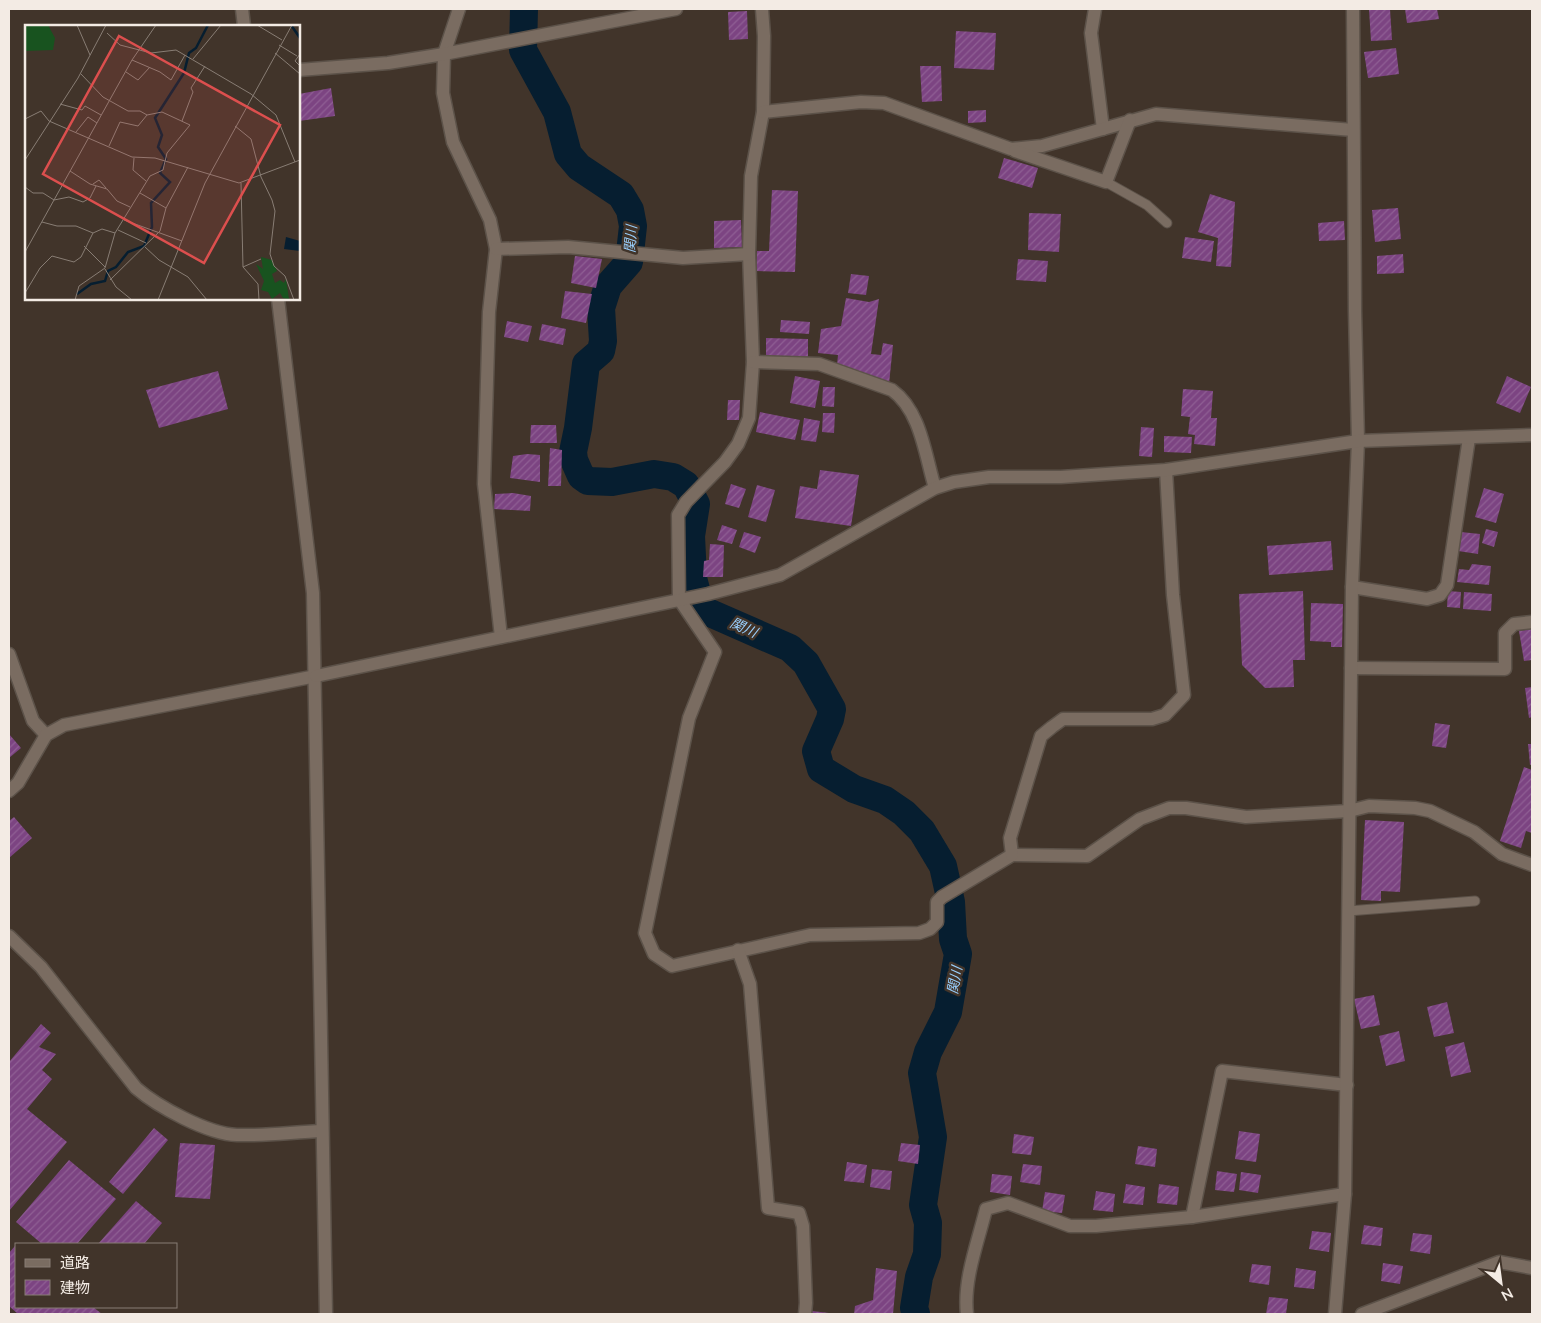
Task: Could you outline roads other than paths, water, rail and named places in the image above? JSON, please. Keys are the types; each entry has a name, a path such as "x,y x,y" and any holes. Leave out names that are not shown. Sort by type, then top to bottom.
{"street":[{"path":"242,9 244,25"},
{"path":"459,9 444,54 442,93 453,142 490,220 496,248 489,312 484,484 501,638"},
{"path":"300,70 388,63 444,54 530,39 640,13 676,9"},
{"path":"762,9 764,36 763,112 751,176 750,254 753,362 749,418 738,444 725,462 686,502 678,515 684,598 715,652 690,718 645,933 654,954 672,966 810,935 919,933 930,929 937,922 937,902 942,897 1012,855 1087,856 1140,819 1170,808 1186,808 1246,817 1350,811 1370,806 1415,808 1430,811 1474,832 1502,854 1532,866"},
{"path":"1095,9 1091,33 1103,129"},
{"path":"1335,1314 1346,1194 1352,586 1358,441 1353,9"},
{"path":"763,112 861,102 884,102 1106,182 1130,120"},
{"path":"1011,149 1042,146 1156,114 1354,130"},
{"path":"496,248 568,247 683,258 750,254"},
{"path":"278,300 313,593 316,676 326,1314"},
{"path":"753,362 819,364 892,390 899,395 911,410 935,488"},
{"path":"9,791 18,782 46,735 64,725 501,638 708,594 780,575 935,488 954,482 989,477 1061,477 1166,470 1358,441 1532,435"},
{"path":"1352,586 1426,599 1440,595 1447,585 1469,438"},
{"path":"1012,855 1010,838 1041,736 1063,719 1152,719 1165,715 1184,695 1173,595 1166,470"},
{"path":"1351,668 1505,668 1505,633 1514,624 1532,622"},
{"path":"9,654 33,722 46,735"},
{"path":"9,936 41,967 136,1088 153,1103 210,1128 235,1135 322,1131"},
{"path":"738,950 750,984 768,1208 799,1213 806,1303 805,1314"},
{"path":"1192,1217 1222,1071 1347,1085"},
{"path":"967,1314 966,1304 970,1276 986,1209 1008,1203 1070,1226 1096,1226 1192,1217 1346,1194"},
{"path":"1362,1314 1499,1262 1532,1268"}],"lane":[{"path":"1106,182 1147,205 1167,224"},
{"path":"1348,911 1475,901"}],"waterway":[{"name":"関川","path":"524,9 523,50 557,112 568,154 579,167 621,195 630,210 633,226 629,262 608,286 601,308 603,341 601,351 586,364 573,452 574,460 581,476 588,481 612,482 654,474 673,477 686,485 696,504 691,536 693,578 701,609 790,648 806,663 832,709 830,719 816,751 821,769 854,789 885,800 904,813 922,831 943,866 951,902 953,939 958,954 948,1012 928,1052 922,1073 933,1137 923,1205 928,1223 927,1254 919,1277 914,1308 916,1314"}]}
